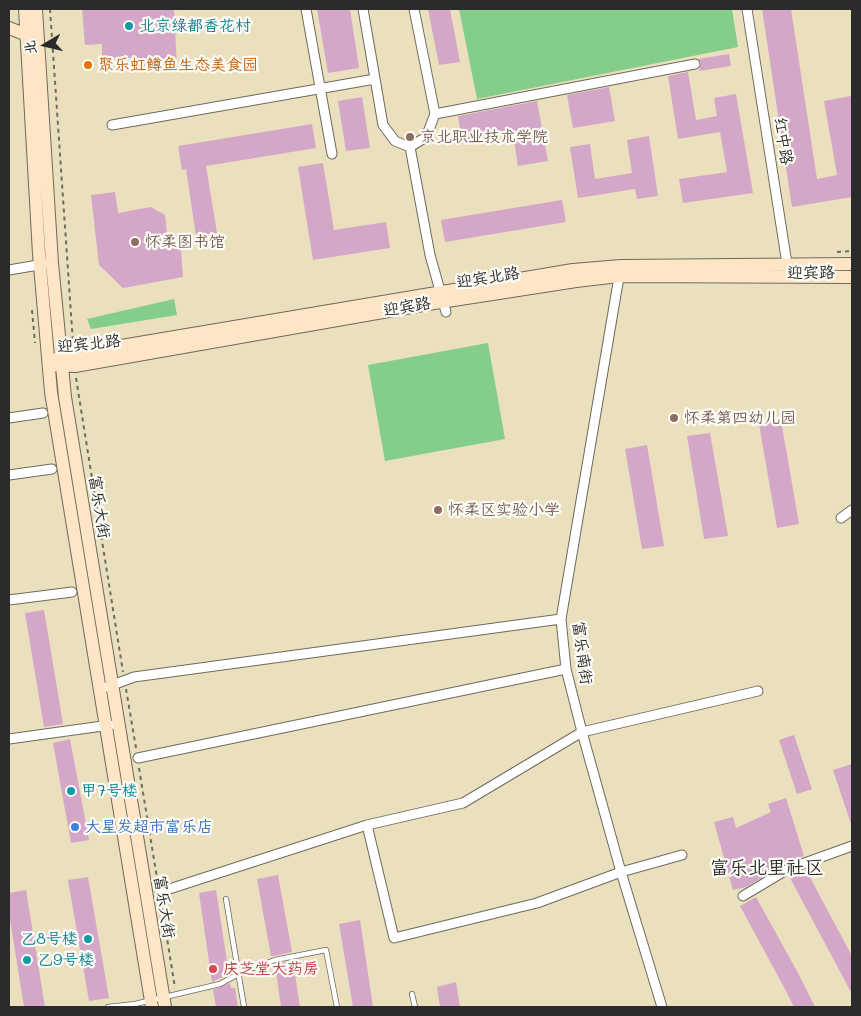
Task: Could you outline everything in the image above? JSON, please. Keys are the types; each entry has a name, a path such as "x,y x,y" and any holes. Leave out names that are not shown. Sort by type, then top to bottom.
{"main road":[{"name":"富乐大街","path":"25,9 46,264 69,366 106,687"},
{"name":"富乐大街","path":"36,9 40,39 48,364 106,687 158,1002"},
{"path":"9,28 27,36 40,39"},
{"name":"迎宾北路","path":"788,272 852,264"},
{"name":"迎宾北路","path":"48,364 69,366 444,302 573,270 788,272 852,277"}],"street":[{"path":"306,9 332,154"},
{"path":"363,9 384,125 395,141 410,147"},
{"path":"410,147 426,137 435,114 414,9"},
{"name":"红中路","path":"747,9 788,272"},
{"path":"435,114 695,64"},
{"path":"112,125 375,79"},
{"path":"410,147 430,255 444,302"},
{"path":"9,270 46,264"},
{"name":"富乐南街","path":"620,271 561,619 566,669 582,732 621,872 662,1007"},
{"path":"9,418 43,413"},
{"path":"9,475 52,469"},
{"path":"841,518 852,510"},
{"path":"9,600 72,592"},
{"path":"106,687 124,680 561,619"},
{"path":"138,758 566,669"},
{"path":"160,892 367,825 463,802 582,732 758,691"},
{"path":"9,739 112,725"},
{"path":"367,825 394,938 537,903 621,872 682,855"},
{"path":"743,896 788,869 852,846"}],"lane":[{"path":"226,899 244,1007"},
{"path":"108,1007 158,1002 176,994 220,984 238,974 275,960 326,950 337,1007"},
{"path":"412,994 415,1007"}],"path":[{"name":"富乐大街","path":"50,9 69,366 138,758 176,994"}],"green space":[{"path":"459,9 732,9 738,47 477,99"},
{"path":"174,299 177,315 91,329 87,319"},
{"path":"488,343 505,439 385,461 368,365"}],"building":[{"name":"北京绿都香花村","path":"82,9 174,9 177,68 137,72 134,58 102,58 102,44 85,45"},
{"path":"317,9 350,9 359,68 328,73"},
{"path":"428,9 450,9 460,62 439,65"},
{"path":"762,9 791,9 817,179 837,175 824,101 851,96 852,197 792,207"},
{"path":"729,54 731,66 699,71 701,63 698,59"},
{"path":"688,72 696,120 717,116 714,98 736,94 753,193 683,203 679,179 727,172 720,132 678,139 668,76"},
{"path":"609,87 615,121 573,128 567,95"},
{"path":"362,97 370,148 346,151 338,101"},
{"path":"537,101 548,161 518,166 513,133 462,141 458,116"},
{"path":"312,124 316,148 206,166 217,233 196,236 186,169 182,170 178,146"},
{"path":"649,136 658,196 637,199 635,189 578,198 570,147 590,144 595,179 632,173 627,140"},
{"path":"323,163 334,230 386,222 390,248 313,260 298,167"},
{"name":"怀柔图书馆","path":"115,192 118,213 151,207 165,215 167,234 181,250 183,277 123,288 99,265 91,195"},
{"path":"562,200 566,222 445,242 441,220"},
{"path":"781,420 799,524 777,528 759,424"},
{"path":"710,433 728,536 704,539 687,436"},
{"path":"647,445 664,546 642,549 625,449"},
{"path":"44,610 63,724 44,727 25,613"},
{"path":"794,735 812,789 797,794 779,740"},
{"name":"甲7号楼","path":"70,739 89,840 71,843 53,743"},
{"path":"852,764 852,824 851,824 833,770"},
{"path":"786,798 804,856 778,864 780,867 746,887 733,890 714,822 733,817 736,828 771,812 768,804"},
{"path":"806,870 852,956 852,994 790,878"},
{"path":"278,875 292,952 271,956 257,879"},
{"name":"乙8号楼","path":"88,877 109,998 89,1001 68,880"},
{"name":"乙9号楼","path":"26,890 45,1007 24,1007 9,913 9,893"},
{"path":"216,890 229,974 212,982 199,893"},
{"path":"756,897 815,1007 794,1007 740,906"},
{"path":"360,920 373,1007 353,1007 339,924"},
{"path":"293,961 300,1007 281,1007 275,964"},
{"path":"456,982 460,1007 440,1007 437,987"},
{"path":"230,983 231,988 235,988 238,1007 216,1007 213,990"}],"place":[{"name":"北京绿都香花村","path":"129,26"},
{"name":"聚乐虹鳟鱼生态美食园","path":"88,65"},
{"name":"京北职业技术学院","path":"410,137"},
{"name":"怀柔图书馆","path":"135,242"},
{"name":"怀柔第四幼儿园","path":"674,418"},
{"name":"怀柔区实验小学","path":"438,510"},
{"name":"甲7号楼","path":"71,791"},
{"name":"大星发超市富乐店","path":"75,827"},
{"name":"乙8号楼","path":"88,939"},
{"name":"乙9号楼","path":"27,960"},
{"name":"庆芝堂大药房","path":"213,969"}],"district":[{"name":"富乐北里社区","path":"767,868"}]}
